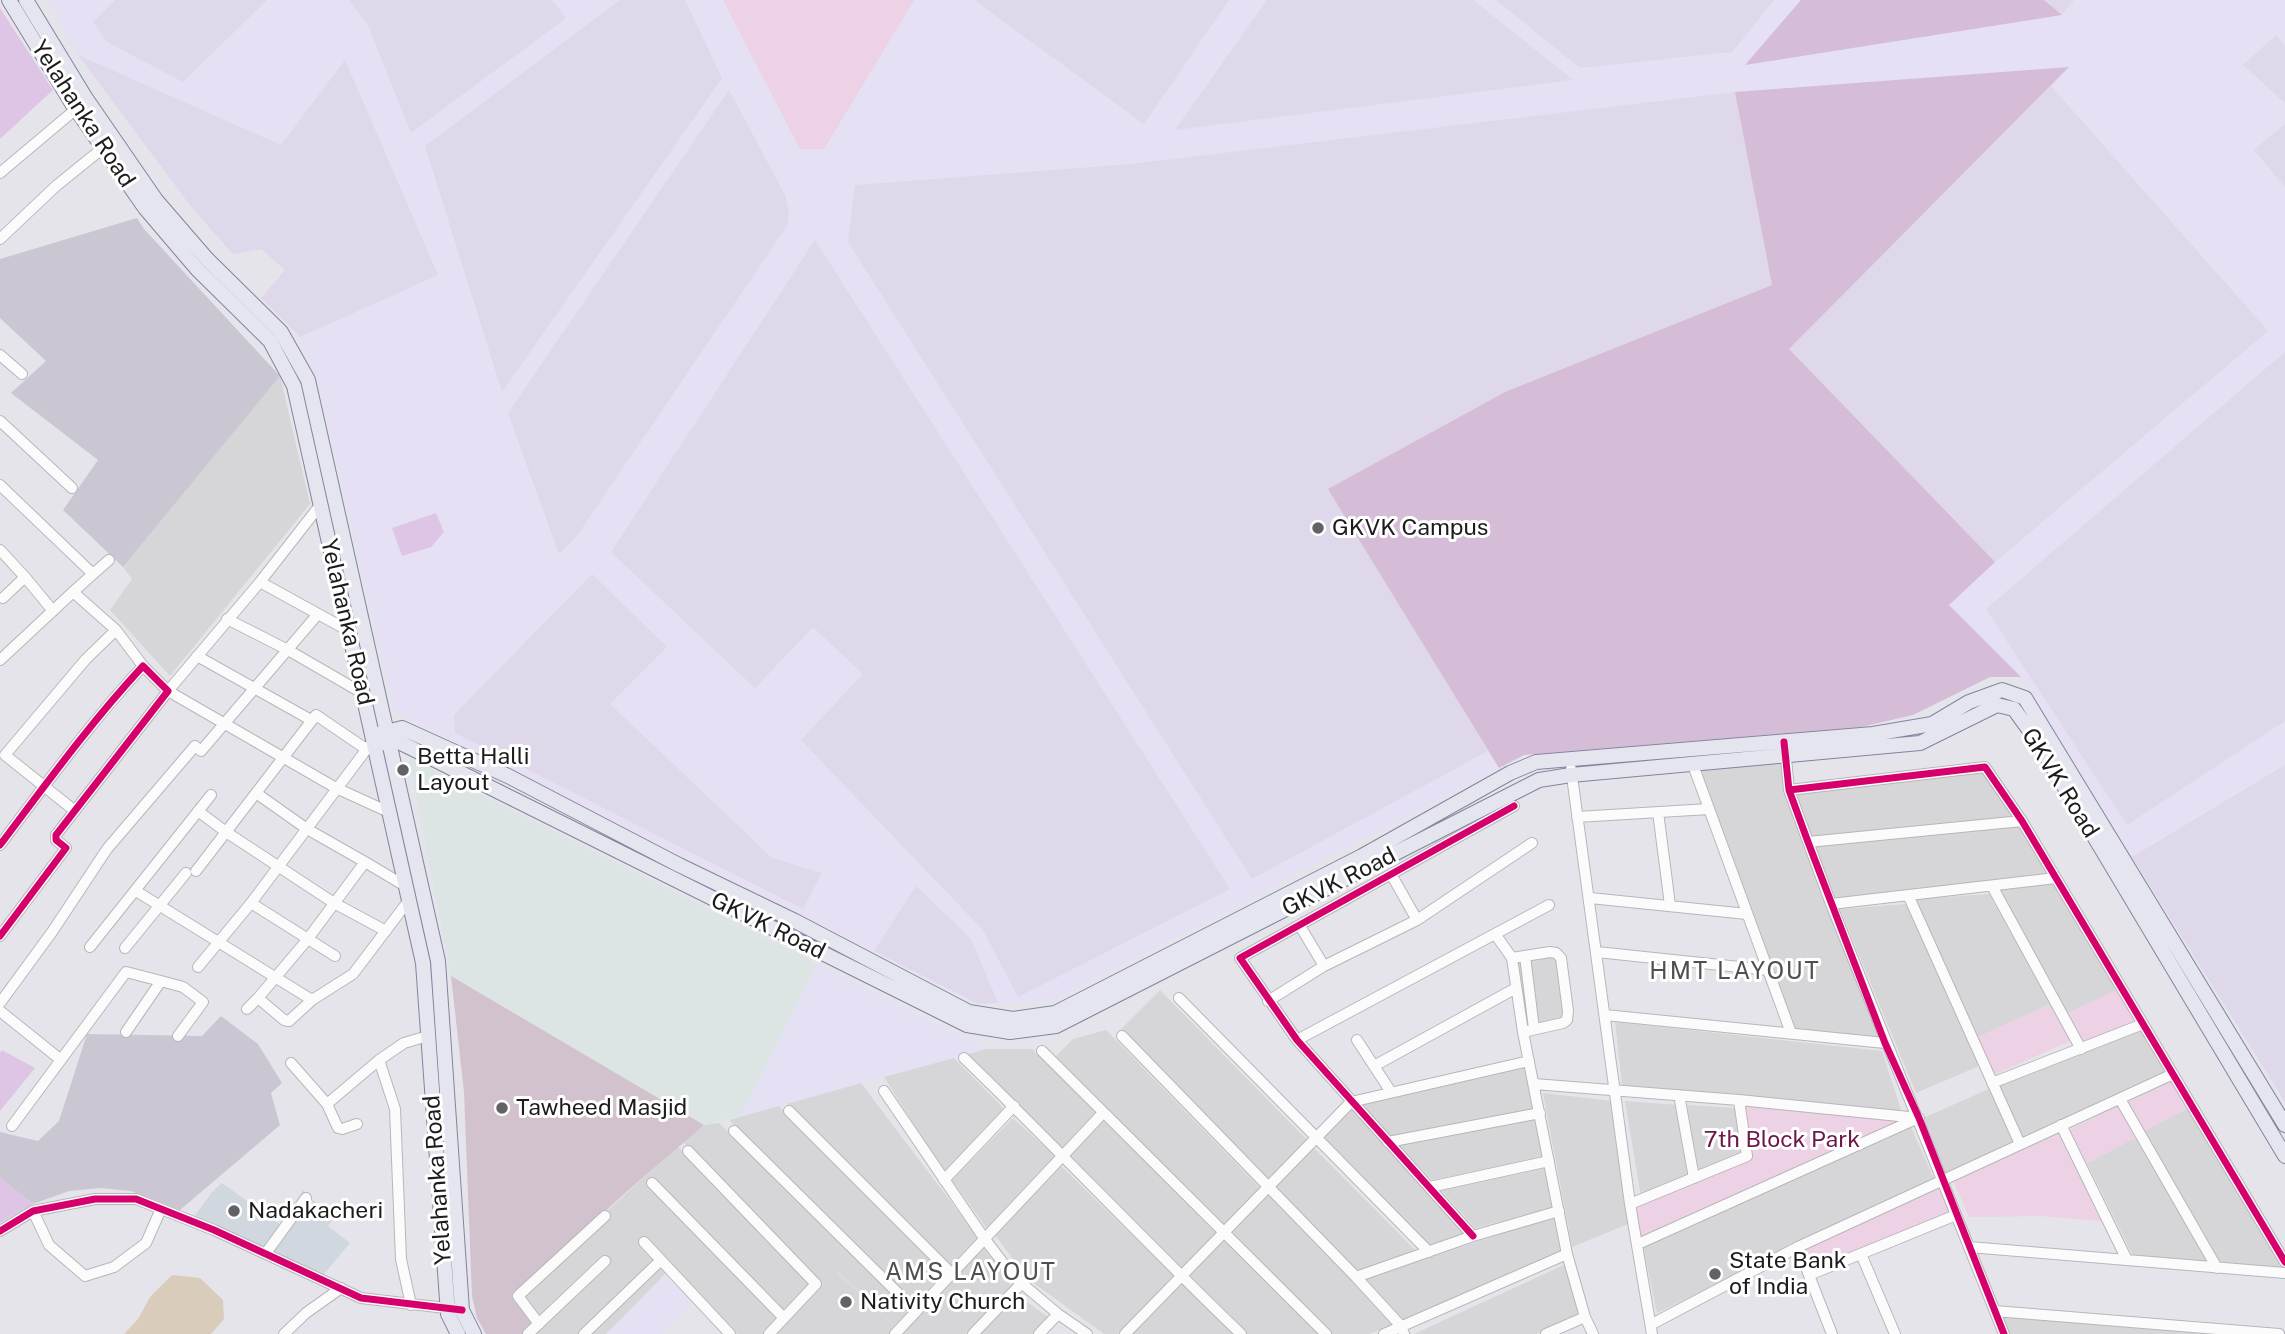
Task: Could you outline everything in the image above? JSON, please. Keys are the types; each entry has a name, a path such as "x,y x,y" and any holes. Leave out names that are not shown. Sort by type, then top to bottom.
{"main road":[{"name":"Yelahanka Road","path":"9,0 76,109 145,208 197,269 270,341 295,386 364,694 438,961 455,1310 474,1334"},
{"name":"Yelahanka Road","path":"26,0 85,97 156,200 207,259 281,332 308,380 376,741 424,963 428,1036 458,1334"},
{"name":"GKVK Road","path":"1842,744 1873,734 1932,724 1969,702 2002,690 2025,698 2285,1125"},
{"name":"GKVK Road","path":"376,741 402,728 508,776 969,1012 1013,1019 1055,1013 1362,856 1510,773 1536,762 1842,744 1920,743 1997,705 2014,709 2037,741 2285,1156"},
{"name":"GKVK Road","path":"376,741 399,743 967,1025 1010,1032 1056,1026 1539,780 1693,765 1785,749"}],"street":[{"path":"0,173 76,109"},
{"path":"0,239 56,186 103,148"},
{"path":"0,355 22,374"},
{"path":"1,423 72,488"},
{"path":"0,485 93,574"},
{"path":"0,936 66,848 55,837 168,691 260,582 321,504"},
{"path":"0,550 53,611"},
{"path":"0,660 108,560"},
{"path":"3,598 25,577"},
{"path":"260,582 349,631"},
{"path":"73,592 116,630 143,666 168,691 336,788 391,813"},
{"path":"0,1003 52,932 107,849 195,746 201,751 226,724 318,614"},
{"path":"228,619 364,694"},
{"path":"75,811 3,758 86,659 116,630"},
{"path":"197,656 311,720"},
{"path":"0,845 118,692 143,666"},
{"path":"125,948 159,905 226,832 316,715 376,741 336,788 251,903 198,967"},
{"path":"1785,749 1789,790 1831,904 2004,1334"},
{"path":"1572,759 1571,775 1630,1204 1652,1329 1798,1247 2173,1074"},
{"path":"1693,765 1791,1033"},
{"path":"1789,790 1985,767 2022,821 2285,1262"},
{"path":"256,793 307,829 365,862 408,894 386,931 353,974 312,1000 289,1021 284,1020 258,998"},
{"path":"90,947 211,795"},
{"path":"1473,1236 1297,1040 1240,958 1514,806"},
{"path":"1577,817 1709,810"},
{"path":"198,811 277,867 334,903 386,931"},
{"path":"1658,812 1670,905"},
{"path":"1808,842 2022,821"},
{"path":"1268,1001 1324,966 1416,920 1532,844"},
{"path":"247,1009 307,940 365,862"},
{"path":"1391,874 1416,920"},
{"path":"1831,904 2056,878"},
{"path":"1992,886 2081,1049"},
{"path":"136,891 312,1000"},
{"path":"1908,895 2020,1144"},
{"path":"1590,898 1747,914"},
{"path":"251,903 335,956"},
{"path":"1297,1040 1549,905"},
{"path":"1300,926 1324,966"},
{"path":"1495,934 1512,958 1516,988 1529,1030"},
{"path":"1512,958 1550,952 1561,958 1567,1020 1529,1030"},
{"path":"1597,952 1768,970"},
{"path":"1525,956 1528,1061 1567,1254 1584,1317 1592,1334"},
{"path":"12,1126 126,972 183,986 203,1002 178,1035"},
{"path":"125,1031 160,981"},
{"path":"1374,1066 1516,988"},
{"path":"1179,998 1429,1252"},
{"path":"0,1012 61,1060"},
{"path":"1605,1015 1885,1043"},
{"path":"1992,1083 2143,1024"},
{"path":"327,1104 379,1060 404,1044 428,1036"},
{"path":"1122,1036 1356,1277 1403,1330"},
{"path":"1357,1040 1391,1093"},
{"path":"1042,1051 1326,1334"},
{"path":"964,1058 1241,1334"},
{"path":"379,1060 395,1110 401,1259 411,1305"},
{"path":"1125,1334 1351,1102 1528,1061"},
{"path":"291,1063 327,1104 338,1128 357,1124"},
{"path":"1534,1084 1919,1118"},
{"path":"884,1091 984,1238 1021,1284 1087,1334"},
{"path":"1679,1095 1694,1178"},
{"path":"2120,1099 2217,1268"},
{"path":"1630,1204 1747,1156 1739,1100"},
{"path":"944,1180 1014,1106"},
{"path":"789,1111 951,1273"},
{"path":"895,1334 1061,1154 1103,1113"},
{"path":"1388,1142 1540,1113"},
{"path":"1638,1244 1919,1118"},
{"path":"2062,1125 2127,1260"},
{"path":"734,1131 916,1311"},
{"path":"688,1151 816,1284 769,1334"},
{"path":"1430,1187 1549,1161"},
{"path":"652,1183 784,1318"},
{"path":"266,1254 306,1198"},
{"path":"0,1231 33,1211 95,1199 136,1199 266,1254 360,1298 455,1310"},
{"path":"33,1211 49,1245 85,1276 114,1267 146,1243 161,1209"},
{"path":"1356,1277 1473,1236 1559,1211"},
{"path":"1809,1275 1956,1215"},
{"path":"540,1324 519,1296 605,1216"},
{"path":"644,1242 730,1334"},
{"path":"1798,1247 1832,1334"},
{"path":"1969,1247 2285,1273"},
{"path":"1384,1334 1403,1330 1567,1254"},
{"path":"1861,1254 1895,1334"},
{"path":"528,1334 605,1261"},
{"path":"584,1334 660,1261"},
{"path":"973,1334 1021,1284"},
{"path":"284,1334 306,1313 341,1288"},
{"path":"1995,1311 2279,1334"},
{"path":"1039,1334 1058,1314"},
{"path":"1546,1334 1584,1317"}],"shaded area":[{"name":"GKVK Campus","path":"48,0 2285,0 2285,1102 2021,677 1990,677 1913,715 1861,727 1524,755 1055,1000 978,1004 395,712 317,379 300,337 261,298 285,270 261,249 233,254 192,208 78,55"},
{"path":"115,0 267,0 183,82 107,42 93,22"},
{"path":"349,0 552,0 566,18 411,133 368,25"},
{"path":"620,0 685,0 722,78 502,392 425,146"},
{"path":"974,0 1229,0 1144,124"},
{"path":"1267,0 1473,0 1573,80 1175,130"},
{"path":"1496,0 1774,0 1732,52 1580,68"},
{"path":"1801,0 2044,0 2062,15 1745,65"},
{"path":"2044,0 2074,0 2062,15"},
{"path":"0,8 53,90 0,139"},
{"path":"2276,35 2285,46 2285,103 2243,65"},
{"path":"78,55 281,145 345,60 438,275 300,337 261,298 285,270 261,249 233,254 192,208"},
{"path":"2069,67 1789,349 1995,562 1949,605 2021,677 1990,677 1913,715 1861,727 1524,755 1499,768 1328,489 1505,392 1772,285 1735,92"},
{"path":"2051,86 2268,331 1995,562 1789,349"},
{"path":"729,90 785,195 789,212 787,226 576,537 559,554 508,413"},
{"path":"1735,92 1772,285 1505,392 1329,489 1488,751 1252,879 848,242 855,185 1131,164"},
{"path":"2285,124 2285,187 2254,150"},
{"path":"137,218 144,229 280,376 123,567 63,510 98,460 11,393 46,361 0,318 0,259"},
{"path":"815,240 1230,889 1018,997 983,930 801,740 863,674 813,627 755,688 611,552"},
{"path":"2285,352 2285,721 2127,825 1986,609"},
{"path":"280,376 310,504 170,676 110,610 132,579 123,567"},
{"path":"436,513 444,532 431,547 402,556 392,528"},
{"path":"592,574 667,647 610,704 772,858 822,873 803,909 455,733 454,715"},
{"path":"1785,756 1789,790 1813,844 2019,825 2052,877 1832,902 1885,1043 1791,1033 1693,765"},
{"path":"409,758 817,964 741,1116 704,1125 451,976"},
{"path":"2285,765 2285,1102 2132,857"},
{"path":"1984,769 2017,819 1809,838 1794,793"},
{"path":"2054,882 2119,989 2068,1013 1998,888"},
{"path":"916,886 971,939 998,1003 978,1004 874,951"},
{"path":"1989,894 2050,1004 1978,1037 1916,899"},
{"path":"1906,904 1979,1066 1916,1093 1840,909"},
{"path":"1556,948 1570,1026 1530,1033 1516,955"},
{"path":"817,964 985,1049 741,1116"},
{"path":"451,976 704,1125 513,1295 533,1324 523,1334 486,1334 477,1318 472,1296 464,1092"},
{"path":"1160,990 1308,1141 1266,1182 1119,1031"},
{"path":"221,1016 258,1044 282,1083 271,1093 280,1125 180,1210 131,1191 101,1188 69,1191 33,1204 0,1178 0,1132 38,1141 59,1121 87,1034 202,1036"},
{"path":"1615,1022 1882,1051 1902,1113 1622,1085"},
{"path":"2141,1028 2168,1074 2022,1140 1997,1087"},
{"path":"1106,1030 1262,1190 1222,1229 1055,1057 1073,1039"},
{"path":"985,1049 1032,1049 1097,1113 1061,1150 966,1055"},
{"path":"2,1050 35,1068 0,1111 0,1053"},
{"path":"954,1058 1005,1110 944,1172 884,1077"},
{"path":"1525,1066 1535,1111 1389,1137 1359,1104"},
{"path":"861,1083 979,1239 952,1268 787,1104"},
{"path":"1991,1088 2015,1142 1945,1174 1921,1119"},
{"path":"1543,1093 1612,1101 1628,1224 1572,1247"},
{"path":"1625,1101 1678,1105 1692,1176 1641,1197"},
{"path":"1687,1105 1738,1108 1744,1155 1698,1173"},
{"path":"779,1106 947,1275 916,1306 729,1120"},
{"path":"2188,1108 2285,1269 2221,1265 2142,1132"},
{"path":"1352,1109 1468,1235 1430,1248 1321,1139"},
{"path":"1103,1117 1219,1236 1182,1273 1066,1154"},
{"path":"1013,1118 1055,1156 987,1229 952,1180"},
{"path":"1534,1119 1545,1158 1432,1180 1399,1145"},
{"path":"719,1123 911,1311 896,1327 837,1271 823,1285 683,1142 704,1125"},
{"path":"1911,1127 1934,1179 1657,1313 1643,1246"},
{"path":"2135,1138 2210,1263 2133,1256 2087,1163"},
{"path":"678,1147 812,1283 765,1334 737,1334 671,1268 606,1334 523,1334 533,1324 513,1295"},
{"path":"1314,1148 1417,1252 1358,1274 1274,1189"},
{"path":"1060,1165 1175,1277 1118,1334 1104,1334 1028,1279 995,1235"},
{"path":"1547,1167 1554,1207 1475,1228 1441,1190"},
{"path":"0,1178 33,1204 0,1223"},
{"path":"222,1183 281,1225 303,1190 333,1219 328,1226 350,1243 323,1275 194,1217"},
{"path":"1268,1195 1395,1324 1369,1334 1331,1334 1230,1234"},
{"path":"1554,1216 1563,1253 1401,1323 1363,1280"},
{"path":"1225,1239 1322,1334 1247,1334 1188,1278"},
{"path":"982,1246 1012,1286 966,1334 899,1334"},
{"path":"1566,1264 1580,1315 1536,1334 1414,1334"},
{"name":"Nativity Church","path":"836,1271 896,1327 889,1334 828,1334 818,1324 831,1309 814,1294"},
{"path":"172,1275 200,1278 223,1300 224,1319 211,1334 124,1334 138,1319 150,1297"},
{"path":"665,1276 693,1303 660,1334 606,1334"},
{"path":"1182,1284 1235,1334 1132,1334"},
{"path":"814,1294 831,1309 818,1324 828,1334 777,1334"},
{"path":"1016,1294 1049,1318 1034,1334 978,1334"},
{"path":"2003,1317 2221,1334 2009,1334"}],"green space":[{"path":"723,0 914,0 824,149 800,149"},
{"path":"2119,989 2135,1022 2084,1047 2068,1013"},
{"path":"2050,1004 2070,1041 1994,1075 1978,1037"},
{"path":"2172,1079 2188,1108 2142,1132 2127,1103"},
{"name":"7th Block Park","path":"1743,1103 1907,1120 1640,1240 1634,1206 1750,1158"},
{"path":"2118,1105 2135,1138 2087,1163 2070,1130"},
{"path":"2060,1133 2101,1221 2040,1216 1969,1217 1953,1180"},
{"path":"1941,1188 1952,1213 1812,1272 1801,1247"}],"cycle path":[{"path":"0,845 87,731 143,666 168,691 56,835 56,840 66,848 0,936"},
{"path":"1784,742 1789,790 1808,842 1885,1043 1919,1118 2004,1334"},
{"path":"1789,790 1985,767 2022,821 2285,1262"},
{"path":"1473,1236 1297,1040 1240,958 1514,806"},
{"path":"0,1231 33,1211 95,1199 136,1199 214,1230 361,1298 462,1310"}],"place":[{"name":"GKVK Campus","path":"1318,528"},
{"name":"Betta Halli Layout","path":"403,770"},
{"name":"Tawheed Masjid","path":"502,1108"},
{"name":"Nadakacheri","path":"234,1211"},
{"name":"State Bank of India","path":"1715,1274"},
{"name":"Nativity Church","path":"846,1302"}],"district":[{"name":"HMT LAYOUT","path":"1735,972"},
{"name":"AMS LAYOUT","path":"971,1273"}]}
